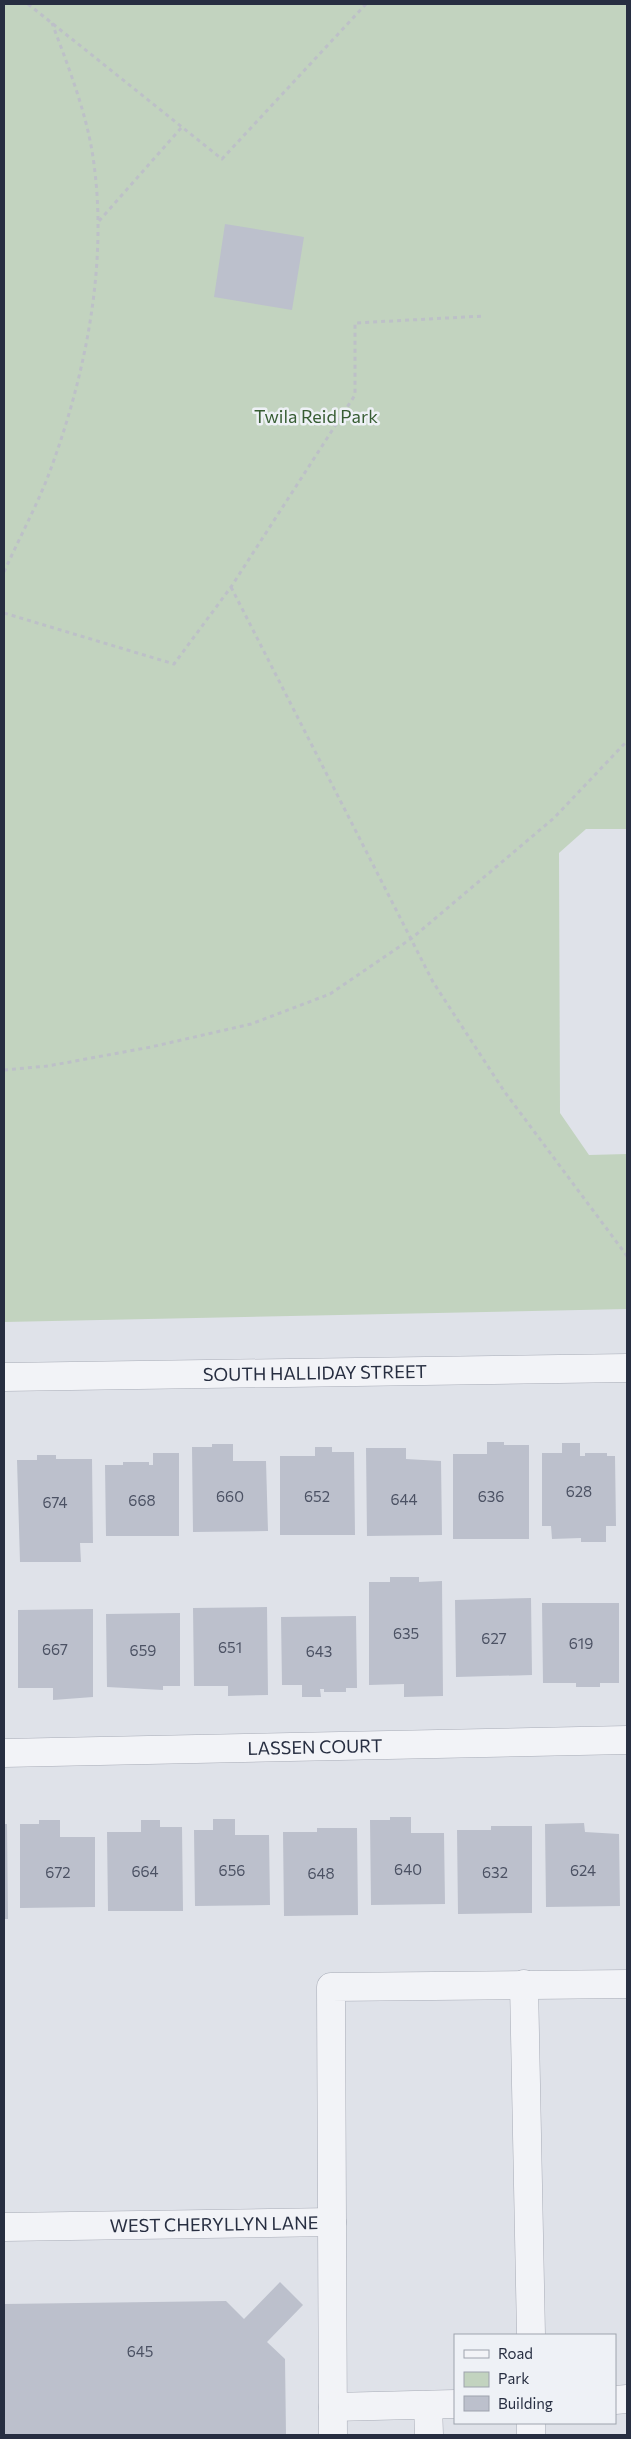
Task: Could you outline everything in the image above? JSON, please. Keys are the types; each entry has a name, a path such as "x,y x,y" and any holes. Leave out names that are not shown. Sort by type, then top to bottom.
{"street":[{"name":"SOUTH HALLIDAY STREET","path":"4,1377 627,1368"},
{"name":"LASSEN COURT","path":"4,1753 627,1740"},
{"path":"524,1984 531,2334"},
{"path":"332,2222 331,1987 627,1984"},
{"name":"WEST CHERYLLYN LANE","path":"4,2227 332,2222 333,2435"},
{"path":"333,2407 442,2404 429,2435"}],"path":[{"path":"28,4 222,159 366,4"},
{"path":"4,572 46,480 76,394 92,304 98,221 93,156 75,86 52,23"},
{"path":"98,221 182,127"},
{"path":"4,613 174,664 231,587 355,395 355,323 484,316"},
{"path":"231,587 433,982 504,1091 627,1256"},
{"path":"4,1070 48,1066 151,1047 251,1024 330,994 412,938 554,818 627,741"}],"green space":[{"name":"Twila Reid Park","path":"4,4 627,4 627,829 586,829 559,853 560,1113 589,1155 627,1154 627,1309 4,1322"}],"building":[{"path":"225,224 304,237 292,310 214,297"},
{"path":"487,1442 504,1442 504,1445 529,1445 529,1539 453,1539 453,1454 487,1454"},
{"path":"562,1443 580,1443 580,1456 585,1456 585,1453 607,1453 607,1456 615,1456 616,1526 606,1526 606,1542 581,1542 581,1538 552,1539 551,1526 542,1526 542,1453 562,1453"},
{"path":"212,1444 233,1444 233,1461 266,1461 268,1531 193,1532 192,1447 212,1447"},
{"path":"315,1447 332,1447 332,1452 354,1452 355,1535 280,1535 280,1456 315,1456"},
{"path":"366,1448 406,1448 406,1459 441,1461 442,1535 367,1536"},
{"path":"153,1453 179,1453 179,1536 106,1536 105,1465 123,1465 123,1462 149,1462 149,1465 153,1465"},
{"path":"37,1455 56,1455 56,1459 92,1459 93,1543 80,1543 81,1562 20,1562 17,1460 37,1460"},
{"path":"390,1577 419,1577 419,1582 442,1581 443,1696 404,1697 404,1684 369,1685 369,1582 390,1582"},
{"path":"531,1598 532,1675 456,1677 455,1600"},
{"path":"542,1603 619,1603 619,1683 600,1683 600,1687 576,1687 576,1683 543,1683"},
{"path":"267,1607 268,1695 228,1696 228,1686 194,1686 193,1608"},
{"path":"93,1609 93,1697 53,1700 53,1688 18,1688 18,1610"},
{"path":"180,1613 180,1686 163,1686 163,1690 107,1687 106,1614"},
{"path":"356,1616 357,1688 346,1688 346,1692 324,1692 324,1689 320,1689 321,1697 302,1697 302,1685 282,1685 281,1617"},
{"path":"390,1817 411,1817 411,1833 444,1833 445,1904 371,1905 370,1820 390,1820"},
{"path":"213,1819 235,1819 235,1835 269,1835 270,1905 195,1906 194,1830 213,1830"},
{"path":"39,1820 60,1820 60,1837 95,1837 95,1907 20,1908 20,1824 39,1824"},
{"path":"141,1820 160,1820 160,1827 182,1827 183,1911 108,1911 107,1832 141,1832"},
{"path":"584,1823 585,1832 619,1834 620,1906 546,1907 545,1824"},
{"path":"4,1824 7,1824 8,1919 4,1919"},
{"path":"491,1826 532,1826 532,1913 458,1914 457,1830 491,1830"},
{"path":"317,1828 357,1828 358,1915 284,1916 283,1832 317,1832"},
{"path":"280,2282 303,2305 267,2342 285,2359 286,2435 4,2435 4,2304 226,2301 244,2319"}]}
